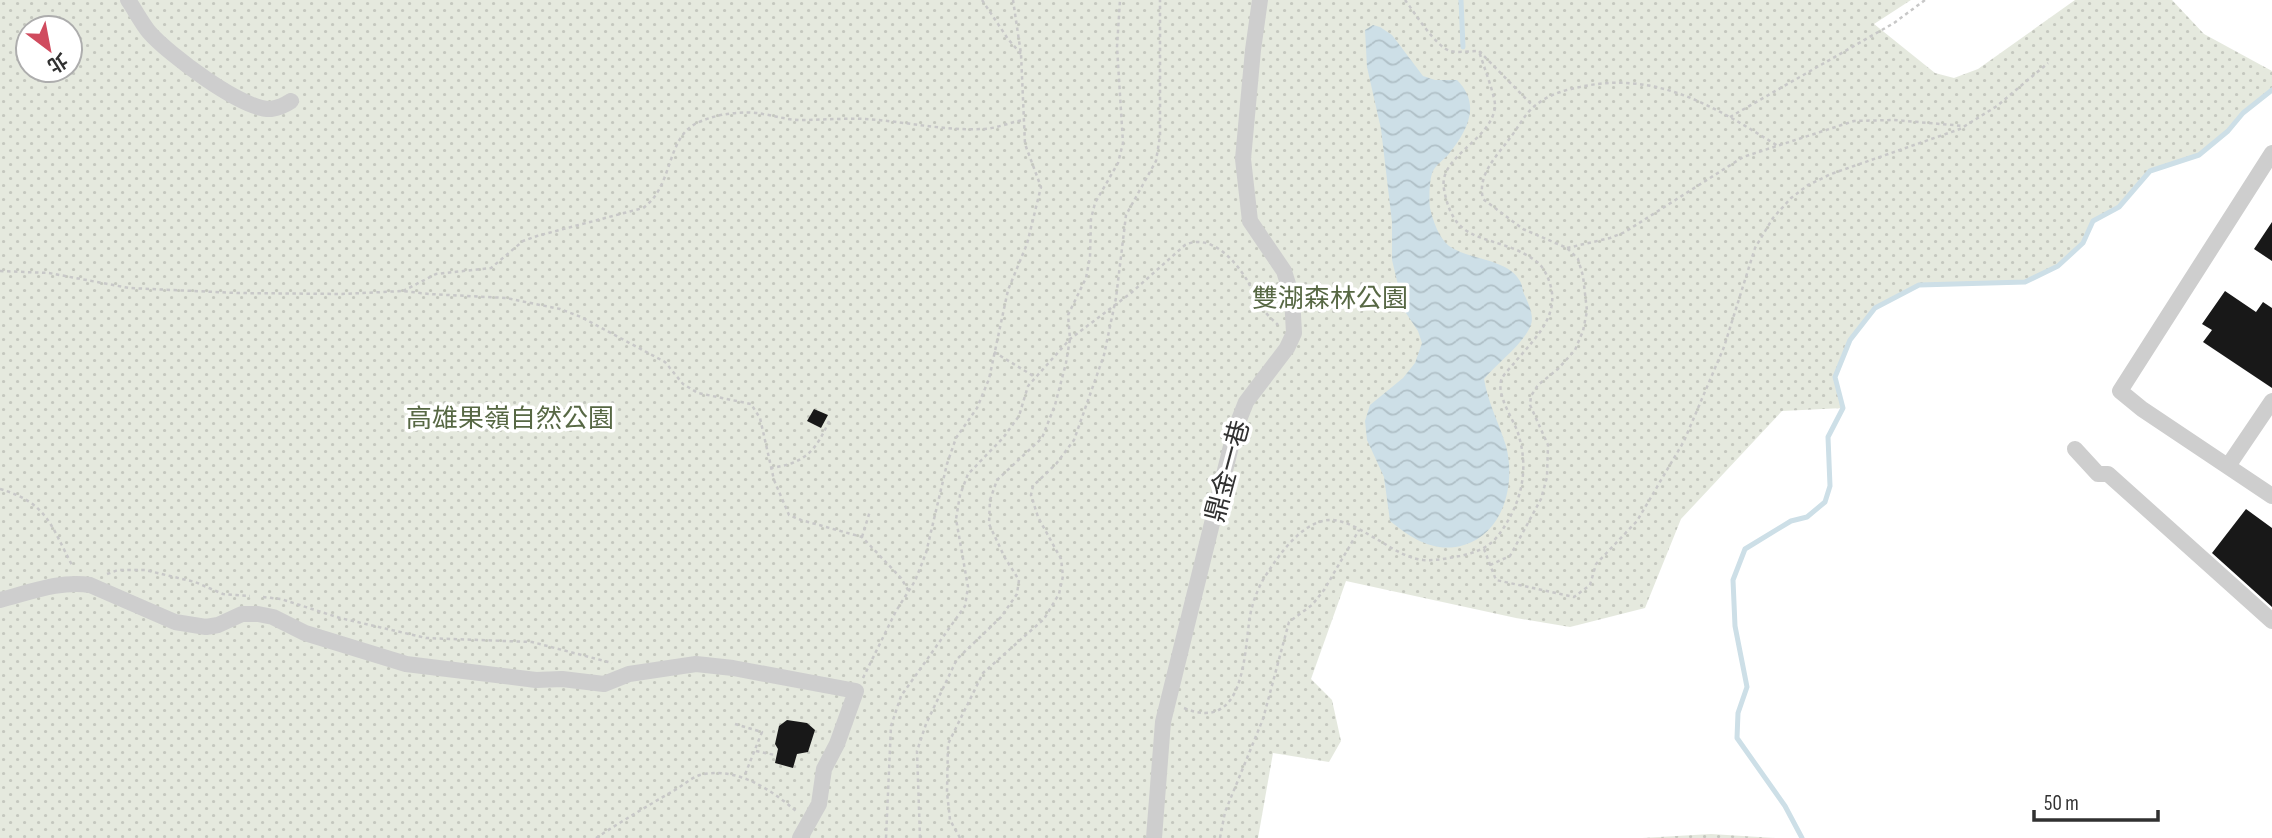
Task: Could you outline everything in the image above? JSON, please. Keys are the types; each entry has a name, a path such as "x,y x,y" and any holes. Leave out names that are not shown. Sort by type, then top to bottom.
{"lane":[{"path":"128,0 147,30 164,47 236,97 255,106 270,109 291,101"},
{"path":"1260,0 1243,159 1250,221 1284,271 1292,297 1294,333"},
{"path":"2272,153 2120,391 2142,409 2272,496"},
{"name":"鼎金一巷","path":"1154,838 1163,722 1235,430 1246,402 1287,348 1294,333"},
{"path":"2228,466 2272,401"},
{"path":"2075,449 2098,474 2108,474 2272,621"},
{"path":"0,600 59,586 86,585 175,622 218,625 242,614 258,614 273,617 305,634 406,664 536,680 562,679 604,684 639,672 696,664 733,668 856,691 837,744 824,769 819,804 804,832"}],"path":[{"path":"982,0 1021,54"},
{"path":"856,691 926,554 947,464 956,438 976,408 989,379 1008,290 1027,244 1041,187 1027,152 1021,54 1013,0"},
{"path":"920,838 917,751 926,724 957,659 1001,617 1017,594 1018,580 989,524 990,500 997,480 1042,438 1055,405 1070,339 1068,315 1086,278 1095,203 1118,163 1123,143 1116,47 1120,0"},
{"path":"960,838 950,820 948,744 983,673 1044,619 1059,594 1063,576 1061,559 1038,517 1031,495 1033,486 1056,464 1074,440 1104,355 1114,305 1126,215 1156,161 1160,136 1160,0"},
{"path":"1405,0 1445,49 1453,52 1479,51 1533,106"},
{"path":"1730,117 1894,23 1925,0"},
{"path":"1168,701 1193,711 1205,712 1225,705 1240,683 1245,667 1251,613 1257,591 1283,551 1315,524 1332,520 1359,530 1401,554 1421,560 1457,556 1489,546 1510,518 1520,494 1525,471 1518,432 1501,389 1502,379 1538,336 1549,319 1554,301 1543,269 1532,258 1470,234 1457,225 1450,211 1443,186 1446,171 1478,138 1489,122 1495,106 1479,51"},
{"path":"1483,548 1496,580 1574,597 1590,585 1596,564 1637,521 1684,441 1724,347 1755,248 1773,218 1791,198 1831,174 1964,126 1997,106 2048,63"},
{"path":"1489,565 1510,556 1541,499 1547,477 1548,445 1530,405 1531,396 1538,385 1558,369 1575,350 1587,311 1583,276 1577,259 1567,248 1522,229 1483,199 1481,191 1484,173 1533,106 1566,89 1601,82 1640,83 1695,98 1778,146"},
{"path":"403,291 436,274 491,268 523,242 537,236 643,208 662,188 673,154 683,136 695,124 705,120 750,112 800,120 865,119 953,129 981,129 1025,120"},
{"path":"1567,248 1625,232 1743,157 1854,121 1894,120 1964,126"},
{"path":"886,838 891,726 901,696 965,606 968,587 956,519 960,495 968,474 1003,438 1019,416 1028,386 1035,377 1070,339 1148,279 1185,246 1201,241 1225,255 1248,281 1263,310 1279,326 1294,333"},
{"path":"0,271 49,273 129,288 237,293 342,294 403,291 506,298 581,317 665,362 683,384 698,393 751,404 760,418 771,468 789,514 800,520 862,537 901,578 908,590"},
{"path":"994,352 1035,377"},
{"path":"771,468 790,465 811,453 829,421"},
{"path":"0,489 19,494 44,513 86,585 113,571 145,570 195,582 223,594 281,599 340,618 426,638 532,642 639,672"},
{"path":"862,537 870,511"},
{"path":"1220,838 1225,812 1263,719 1289,622 1312,605 1324,590 1359,530"},
{"path":"735,724 762,732 744,777"},
{"path":"756,751 775,755"},
{"path":"596,838 697,776 718,773 744,777 782,799 804,832"}],"green space":[{"path":"0,0 1911,0 1874,24 1935,73 1954,78 1978,69 2075,0 2172,0 2204,34 2272,71 2272,90 2243,113 2228,131 2199,155 2150,171 2119,207 2093,221 2083,243 2058,266 2025,282 1919,285 1875,308 1850,340 1835,377 1843,408 1782,411 1681,519 1645,608 1570,627 1346,581 1311,679 1332,700 1341,741 1329,762 1273,753 1258,838 0,838"},
{"path":"1711,834 1775,838 1642,838"}],"water":[{"path":"1373,25 1392,35 1423,76 1435,80 1457,80 1465,89 1469,99 1469,118 1461,137 1432,175 1430,208 1445,243 1457,251 1497,264 1514,273 1521,283 1532,315 1526,334 1484,379 1509,460 1508,490 1504,505 1489,530 1478,539 1453,547 1424,543 1390,521 1384,477 1367,440 1365,421 1370,405 1403,378 1415,363 1422,343 1418,331 1404,310 1392,260 1392,222 1381,129 1367,67 1365,30"}],"building":[{"path":"2272,222 2272,261 2254,249"},
{"path":"2225,291 2256,312 2263,302 2272,308 2272,388 2203,342 2212,330 2202,324"},
{"path":"814,409 828,415 821,428 807,421"},
{"path":"2246,509 2272,528 2272,607 2212,553"},
{"path":"787,720 807,723 815,730 808,752 797,754 793,768 775,763 779,726"}],"waterway":[{"path":"1461,0 1463,47"},
{"path":"1802,838 1785,806 1737,738 1738,713 1747,687 1735,626 1733,580 1745,549 1791,521 1807,517 1825,502 1830,486 1828,437 1843,408 1835,377 1850,340 1875,308 1919,285 2025,282 2058,266 2083,243 2093,221 2119,207 2150,171 2199,155 2228,131 2243,113 2272,90"}],"park label":[{"name":"雙湖森林公園","path":"1330,298"},
{"name":"高雄果嶺自然公園","path":"510,418"}]}
